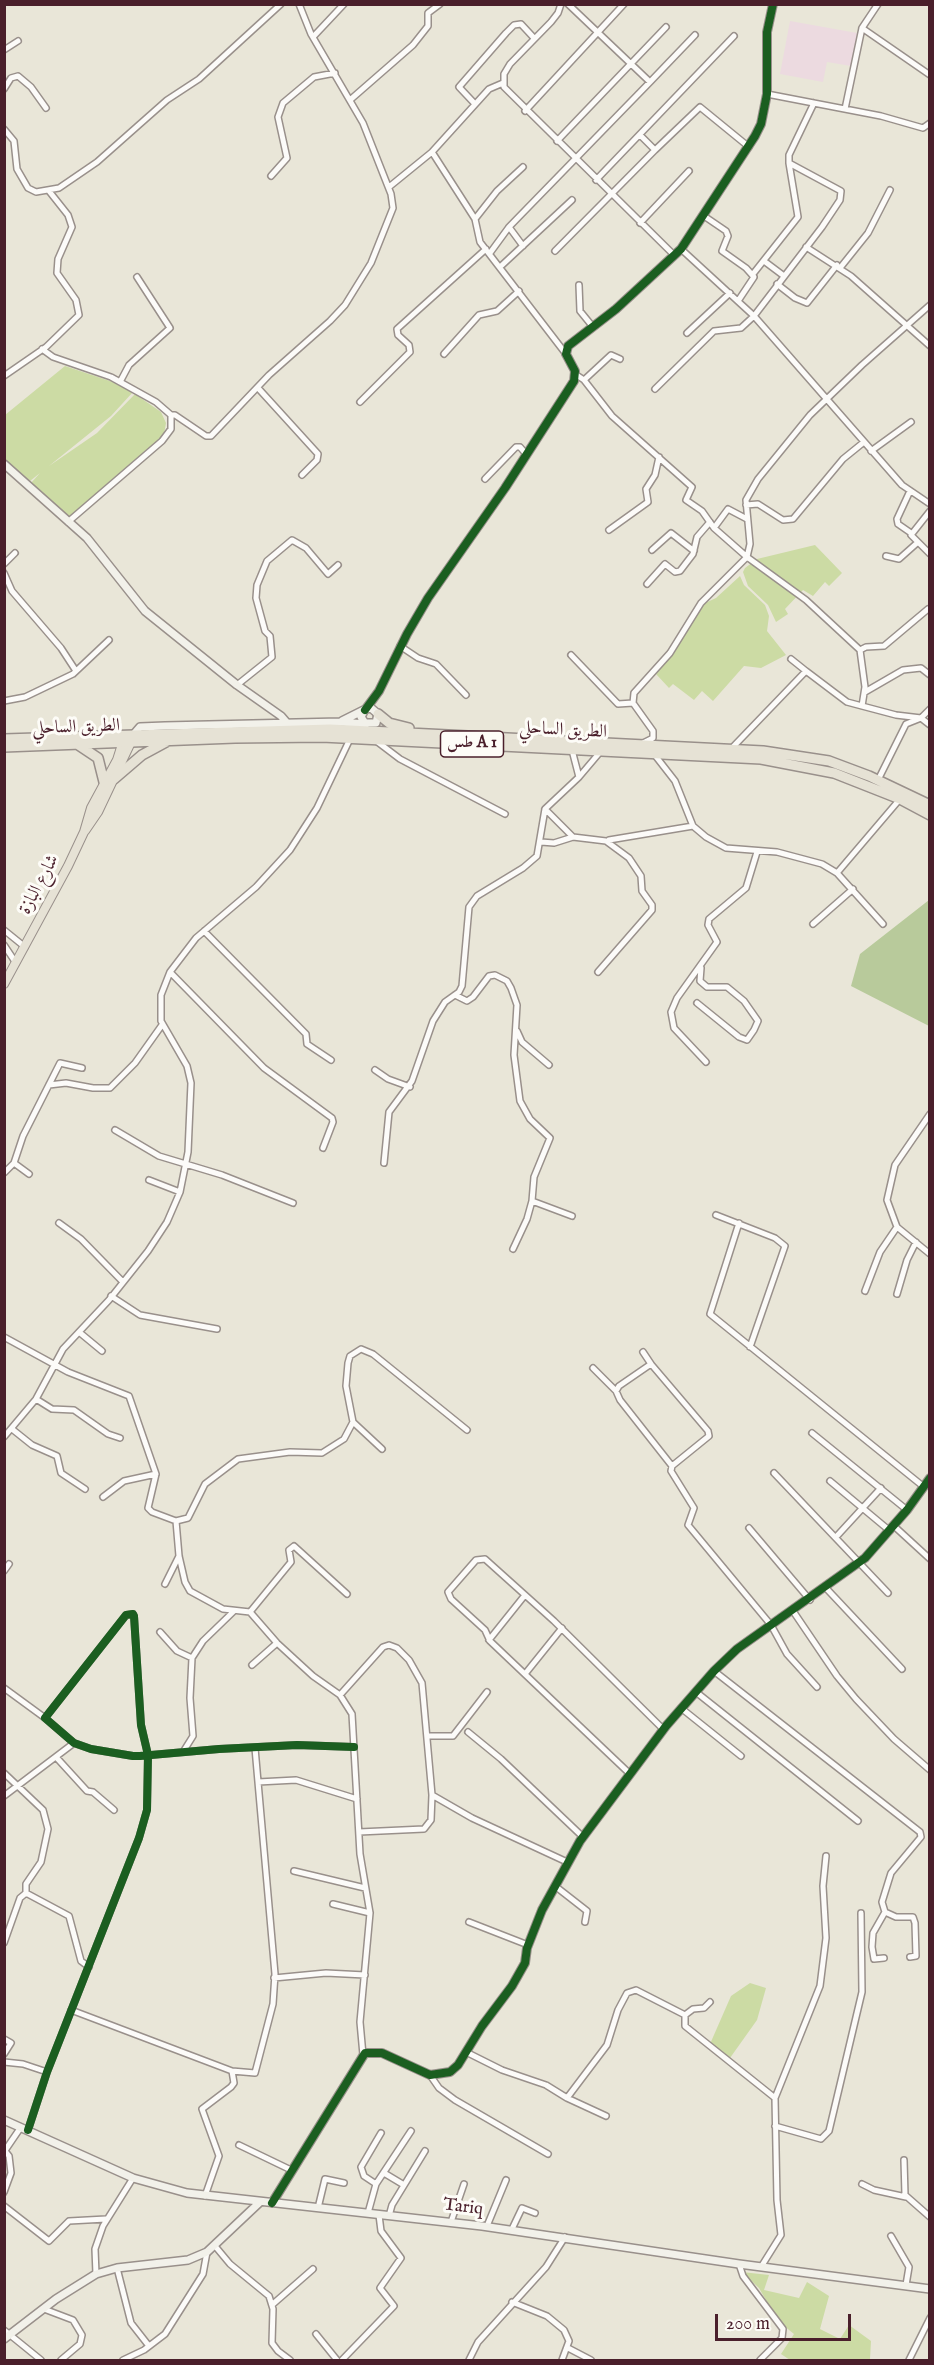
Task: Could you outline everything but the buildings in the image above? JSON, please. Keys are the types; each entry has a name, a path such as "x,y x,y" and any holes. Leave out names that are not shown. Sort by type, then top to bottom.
{"highway":[{"path":"378,713 392,724 432,733"},
{"name":"الطريق الساحلي","path":"4,739 129,738 330,729 731,748 829,761 878,780 930,805"},
{"name":"الطريق الساحلي","path":"4,747 77,744 129,738 168,741 235,738 350,738 762,759 834,772 900,799 930,815"},
{"path":"114,779 142,755 168,741"},
{"path":"77,744 98,758 104,782"}],"main road":[{"name":"شارع البازة","path":"4,984 84,832 98,812 114,779 129,738"},
{"name":"شارع البازة","path":"84,832 91,808 129,738"}],"street":[{"path":"4,129 15,145 17,169 23,182 31,190 49,191 85,171 160,105 199,80 281,4"},
{"path":"42,349 54,357 120,382 208,436 330,321 359,284 371,263 393,208 389,187 363,123 313,37 299,4"},
{"path":"313,37 344,4"},
{"path":"350,100 413,45 428,26 428,13 440,4"},
{"path":"561,4 558,13 510,64 504,74 503,83 506,91 674,255"},
{"path":"525,111 600,33 624,4"},
{"path":"566,354 568,346 616,309 681,249 748,147 761,124 767,94 767,32 773,4"},
{"path":"845,109 862,28 878,4"},
{"path":"569,5 650,82"},
{"path":"475,104 459,87 506,33 514,25 521,24 534,38"},
{"path":"557,141 666,27"},
{"path":"862,28 930,75"},
{"path":"360,402 410,352 410,345 398,335 397,329 488,251 574,158 695,35"},
{"path":"596,180 641,136 734,36"},
{"path":"4,50 18,40"},
{"path":"271,176 287,158 278,117 283,103 314,77 335,73"},
{"path":"4,89 11,78 18,76 31,87 46,108"},
{"path":"389,187 432,152 489,89 503,83"},
{"path":"767,94 881,116 922,128 930,123"},
{"path":"753,274 798,217 789,155 814,103"},
{"path":"555,251 700,107 748,147"},
{"path":"641,136 655,150"},
{"path":"4,142 11,138"},
{"path":"432,152 475,219 480,242 566,354 575,374 584,380 612,416 692,487 685,499 702,511 712,525 747,556 806,600 860,650 865,692 862,706"},
{"path":"655,389 714,331 741,328 754,316 822,227 842,192 789,163"},
{"path":"475,219 497,191 523,167"},
{"path":"640,223 689,171"},
{"path":"777,284 795,298 807,303 868,233 890,190"},
{"path":"4,375 42,349 79,315 76,300 57,273 58,259 72,227 68,215 49,191"},
{"path":"500,267 572,200"},
{"path":"704,216 726,231 728,236 722,251 753,274 754,281 738,301"},
{"path":"509,227 523,246"},
{"path":"807,247 830,265 839,266 905,327 930,346"},
{"path":"681,249 754,316 871,451 910,491 930,504"},
{"path":"764,261 784,276"},
{"path":"120,382 129,365 170,328 137,277"},
{"path":"579,285 580,311 593,327"},
{"path":"444,354 480,315 497,311 519,291"},
{"path":"687,333 730,293"},
{"path":"643,743 653,738 653,731 633,703 634,693 670,654 701,603 747,556 750,544 747,496 758,479 810,415 930,305"},
{"path":"584,380 611,355 620,360"},
{"path":"366,724 362,717 365,710 379,692 400,646 428,598 566,394 575,374"},
{"path":"258,388 318,454 317,460 302,476"},
{"path":"68,522 162,441 171,429 171,415"},
{"path":"871,451 911,422"},
{"path":"746,505 758,504 783,520 793,519 843,459 864,442"},
{"path":"485,479 516,447 520,447 526,454"},
{"path":"609,530 648,502 646,489 655,475 659,457"},
{"path":"4,464 94,545 145,611 287,723"},
{"path":"910,491 897,519 898,524 911,533 911,537 930,554"},
{"path":"647,584 665,564 678,572 694,550 697,537 728,509 747,519"},
{"path":"911,533 930,511"},
{"path":"652,550 671,533 694,550"},
{"path":"237,685 272,657 270,636 265,631 256,598 257,585 267,561 292,540 306,548 328,574 338,565"},
{"path":"886,556 899,559 917,543"},
{"path":"4,564 15,553"},
{"path":"4,573 12,591 61,648 76,671"},
{"path":"860,650 866,647 884,646 928,609"},
{"path":"4,702 25,697 76,671 110,640"},
{"path":"400,646 418,658 436,664 466,695"},
{"path":"571,655 618,704 633,703"},
{"path":"791,659 847,702 896,715 921,718 930,725"},
{"path":"865,692 903,670 921,668 930,675"},
{"path":"731,748 806,671"},
{"path":"129,738 140,728 270,723 376,723 379,692"},
{"path":"340,722 365,710 373,709 378,713"},
{"path":"878,780 906,724 921,718 930,709"},
{"path":"270,723 273,711"},
{"path":"4,1437 36,1399 54,1364 160,1234 180,1192 186,1166 191,1110 190,1074 162,1025 159,1006 170,972 185,950 204,931 256,888 290,850 317,808 350,738"},
{"path":"374,739 400,759 505,814"},
{"path":"571,748 579,777"},
{"path":"384,1163 389,1112 410,1087 433,1021 445,1002 462,986 471,903 477,896 534,860 540,842 545,809 579,777 602,750"},
{"path":"653,752 675,781 693,826 726,848 777,852 812,860 837,873 883,924"},
{"path":"837,873 900,799"},
{"path":"545,809 573,837"},
{"path":"540,842 554,843 573,837 606,841 693,826"},
{"path":"598,972 653,908 643,895 641,876 634,864 620,849 606,841"},
{"path":"706,1062 684,1040 671,1022 673,1006 718,939 708,925 709,919 746,888 757,852"},
{"path":"813,924 853,889"},
{"path":"4,930 25,947"},
{"path":"204,931 306,1034 307,1044 331,1060"},
{"path":"4,945 16,963"},
{"path":"696,1003 739,1037 747,1040 758,1021 734,992 727,987 707,987 700,981 702,963"},
{"path":"170,972 264,1068 332,1118 333,1122 323,1148"},
{"path":"455,995 467,1000 473,998 489,976 502,977 515,994 514,1054 520,1101 530,1119 550,1138 534,1177 532,1202 527,1220 513,1249"},
{"path":"49,1085 66,1083 93,1088 111,1088 135,1064 162,1025"},
{"path":"516,1026 522,1042 549,1065"},
{"path":"4,1173 14,1163 23,1136 60,1063 82,1068"},
{"path":"375,1070 388,1079 410,1087"},
{"path":"930,1114 903,1150 892,1176 887,1200 897,1227 930,1254"},
{"path":"115,1130 159,1156 222,1175 293,1203"},
{"path":"14,1163 29,1174"},
{"path":"149,1180 180,1192"},
{"path":"532,1202 572,1216"},
{"path":"716,1215 776,1238 785,1245 750,1347"},
{"path":"59,1223 81,1239 122,1281"},
{"path":"739,1223 710,1314 924,1487"},
{"path":"865,1291 880,1252 897,1227"},
{"path":"897,1294 907,1260 916,1242"},
{"path":"111,1296 140,1315 217,1329"},
{"path":"79,1332 102,1351"},
{"path":"4,1337 54,1364 129,1396 156,1474 148,1508 152,1512 176,1521 188,1518 205,1484 238,1459 290,1452 322,1453 344,1439 353,1422"},
{"path":"382,1449 353,1422 346,1386 348,1363 350,1356 361,1350 373,1354 467,1430"},
{"path":"643,1352 708,1431 709,1436 672,1466"},
{"path":"616,1391 619,1386 651,1364"},
{"path":"593,1368 616,1391 620,1400 672,1466 671,1471 694,1508 688,1525 771,1625 779,1643 817,1687"},
{"path":"36,1399 52,1409 74,1410 108,1434 120,1438"},
{"path":"12,1429 32,1445 57,1456 61,1473 85,1489"},
{"path":"812,1433 907,1510"},
{"path":"774,1473 888,1593"},
{"path":"103,1497 124,1481 156,1474"},
{"path":"430,2075 450,2072 509,1991 525,1963 528,1945 567,1862 663,1729 714,1671 737,1649 860,1562 907,1510 930,1478"},
{"path":"830,1481 930,1559"},
{"path":"836,1537 881,1488"},
{"path":"176,1521 179,1556 185,1582 190,1591 210,1604 234,1611 250,1612 277,1643 313,1676 340,1695 352,1714 359,1832 370,1913 360,2022 363,2055"},
{"path":"749,1528 810,1599"},
{"path":"250,1612 291,1563 289,1550 294,1546 347,1594"},
{"path":"165,1584 179,1556"},
{"path":"630,1774 489,1640 485,1630 451,1599 448,1592 476,1560 482,1557 562,1628 663,1729"},
{"path":"4,1571 9,1564"},
{"path":"825,1587 902,1669"},
{"path":"489,1640 525,1594"},
{"path":"183,1752 193,1736 190,1698 192,1658 203,1641 234,1611"},
{"path":"793,1611 826,1661 856,1699 894,1738 930,1770"},
{"path":"4,2192 11,2173 9,2156 5,2151 24,2129 139,1838 148,1801 148,1755 141,1725 133,1614 126,1615 45,1718"},
{"path":"525,1674 562,1628"},
{"path":"160,1632 177,1651 192,1658"},
{"path":"252,1665 277,1643"},
{"path":"340,1695 383,1647 393,1646 409,1660 422,1683 432,1795 431,1820 424,1829 359,1832"},
{"path":"714,1671 920,1832 921,1837 891,1873 882,1902 885,1912 873,1933 874,1959 884,1958"},
{"path":"4,1688 74,1743 104,1752 148,1755 308,1744 354,1747"},
{"path":"427,1736 453,1736 487,1692"},
{"path":"696,1692 858,1821"},
{"path":"681,1708 741,1756"},
{"path":"468,1732 501,1759 583,1837"},
{"path":"4,1796 74,1743"},
{"path":"71,2010 232,2071 250,2075 257,2069 273,2004 274,1978 255,1748"},
{"path":"56,1757 87,1791 93,1792 114,1810"},
{"path":"4,1773 19,1784 43,1810 48,1822 45,1851 26,1884 26,1893"},
{"path":"258,1782 296,1780 357,1799"},
{"path":"432,1795 472,1818 567,1862"},
{"path":"760,2267 779,2239 782,2228 777,2200 775,2098 820,1986 826,1938 823,1886 826,1856"},
{"path":"294,1871 365,1888"},
{"path":"555,1886 587,1911 585,1922"},
{"path":"4,1943 20,1898 26,1893 31,1893 69,1916 81,1961 89,1967"},
{"path":"333,1904 370,1913"},
{"path":"885,1912 896,1917 913,1917 916,1956 910,1957"},
{"path":"775,2126 821,2139 829,2131 862,1992 861,1913"},
{"path":"469,1922 528,1945"},
{"path":"274,1978 326,1973 364,1975"},
{"path":"567,2098 607,2045 618,2010 629,1991 644,1994 685,2014"},
{"path":"685,2014 693,2009 704,2008 710,2002"},
{"path":"685,2014 685,2026 775,2098"},
{"path":"4,2039 11,2043 4,2054"},
{"path":"272,2203 363,2055 371,2051 382,2053 430,2075 439,2088 455,2100 548,2154"},
{"path":"466,2052 502,2070 546,2085 567,2098 606,2116"},
{"path":"4,2062 23,2064 47,2072"},
{"path":"205,2196 219,2156 202,2109 231,2087 234,2083 232,2071"},
{"name":"Tariq","path":"4,2120 133,2178 205,2196 512,2229 739,2264 930,2289"},
{"path":"368,2213 376,2184 411,2131"},
{"path":"376,2184 364,2176 361,2167 381,2133"},
{"path":"240,2145 291,2170"},
{"path":"389,2216 425,2151"},
{"path":"904,2160 906,2198"},
{"path":"384,2173 404,2186"},
{"path":"96,2274 95,2249 106,2219 133,2178"},
{"path":"318,2208 325,2179 344,2183"},
{"path":"487,2226 506,2180"},
{"path":"451,2222 464,2184"},
{"path":"862,2184 917,2203 930,2217"},
{"path":"41,2361 6,2335 96,2274 117,2268 169,2264 188,2260 207,2252 260,2202"},
{"path":"4,2206 49,2241 69,2221 106,2219"},
{"path":"512,2229 522,2208 535,2213"},
{"path":"342,2361 394,2306 381,2291 381,2286 401,2258 381,2231 379,2215"},
{"path":"891,2236 909,2267 906,2285"},
{"path":"469,2361 478,2342 546,2267 565,2237"},
{"path":"215,2246 240,2272 262,2288 273,2304 275,2331 272,2343 278,2352 290,2361"},
{"path":"123,2361 165,2334 203,2274 207,2252"},
{"path":"739,2264 743,2276 783,2329 782,2338 760,2361"},
{"path":"117,2268 131,2324 149,2346"},
{"path":"273,2304 313,2269"},
{"path":"512,2302 556,2322 569,2335 568,2348 562,2361"},
{"path":"44,2308 73,2320 82,2336 80,2344 62,2361"},
{"path":"909,2361 930,2318"},
{"path":"316,2334 337,2361"},
{"path":"568,2348 591,2361"}],"shaded area":[{"path":"790,21 857,33 851,66 827,62 823,82 780,74"}],"green space":[{"path":"65,366 110,381 133,392 111,416 49,466 97,433 135,394 161,412 166,423 164,434 144,455 67,519 31,483 40,473 30,481 5,463 5,415"},
{"path":"815,545 842,573 829,586 825,582 813,596 803,590 785,609 788,614 776,622 768,605 748,586 743,572 745,568 757,559"},
{"path":"740,576 744,585 765,605 769,616 767,631 786,655 761,668 744,666 713,701 702,691 694,700 673,684 669,688 656,674 703,604 716,598"},
{"path":"929,900 929,1026 851,986 860,954"},
{"path":"750,1983 766,1988 757,2020 730,2058 710,2044 731,1996"},
{"path":"742,2272 769,2275 764,2290 799,2298 807,2282 829,2296 820,2329 840,2339 849,2325 871,2341 870,2359 872,2360 790,2360 781,2354 794,2334 778,2321 759,2288"}],"cycle path":[{"path":"365,710 379,691 428,598 505,488 574,381 575,371 566,354 568,346 616,309 681,249 755,136 761,124 767,94 767,32 773,4"},
{"path":"272,2203 365,2053 382,2053 430,2075 450,2072 458,2065 525,1963 527,1948 542,1910 580,1841 666,1726 714,1671 737,1649 865,1558 907,1510 930,1478"},
{"path":"28,2130 47,2072 139,1838 147,1810 148,1755 141,1725 134,1616 133,1614 126,1615 45,1718 74,1743 91,1749 133,1756 140,1756 148,1755 219,1749 297,1745 354,1747"}]}
